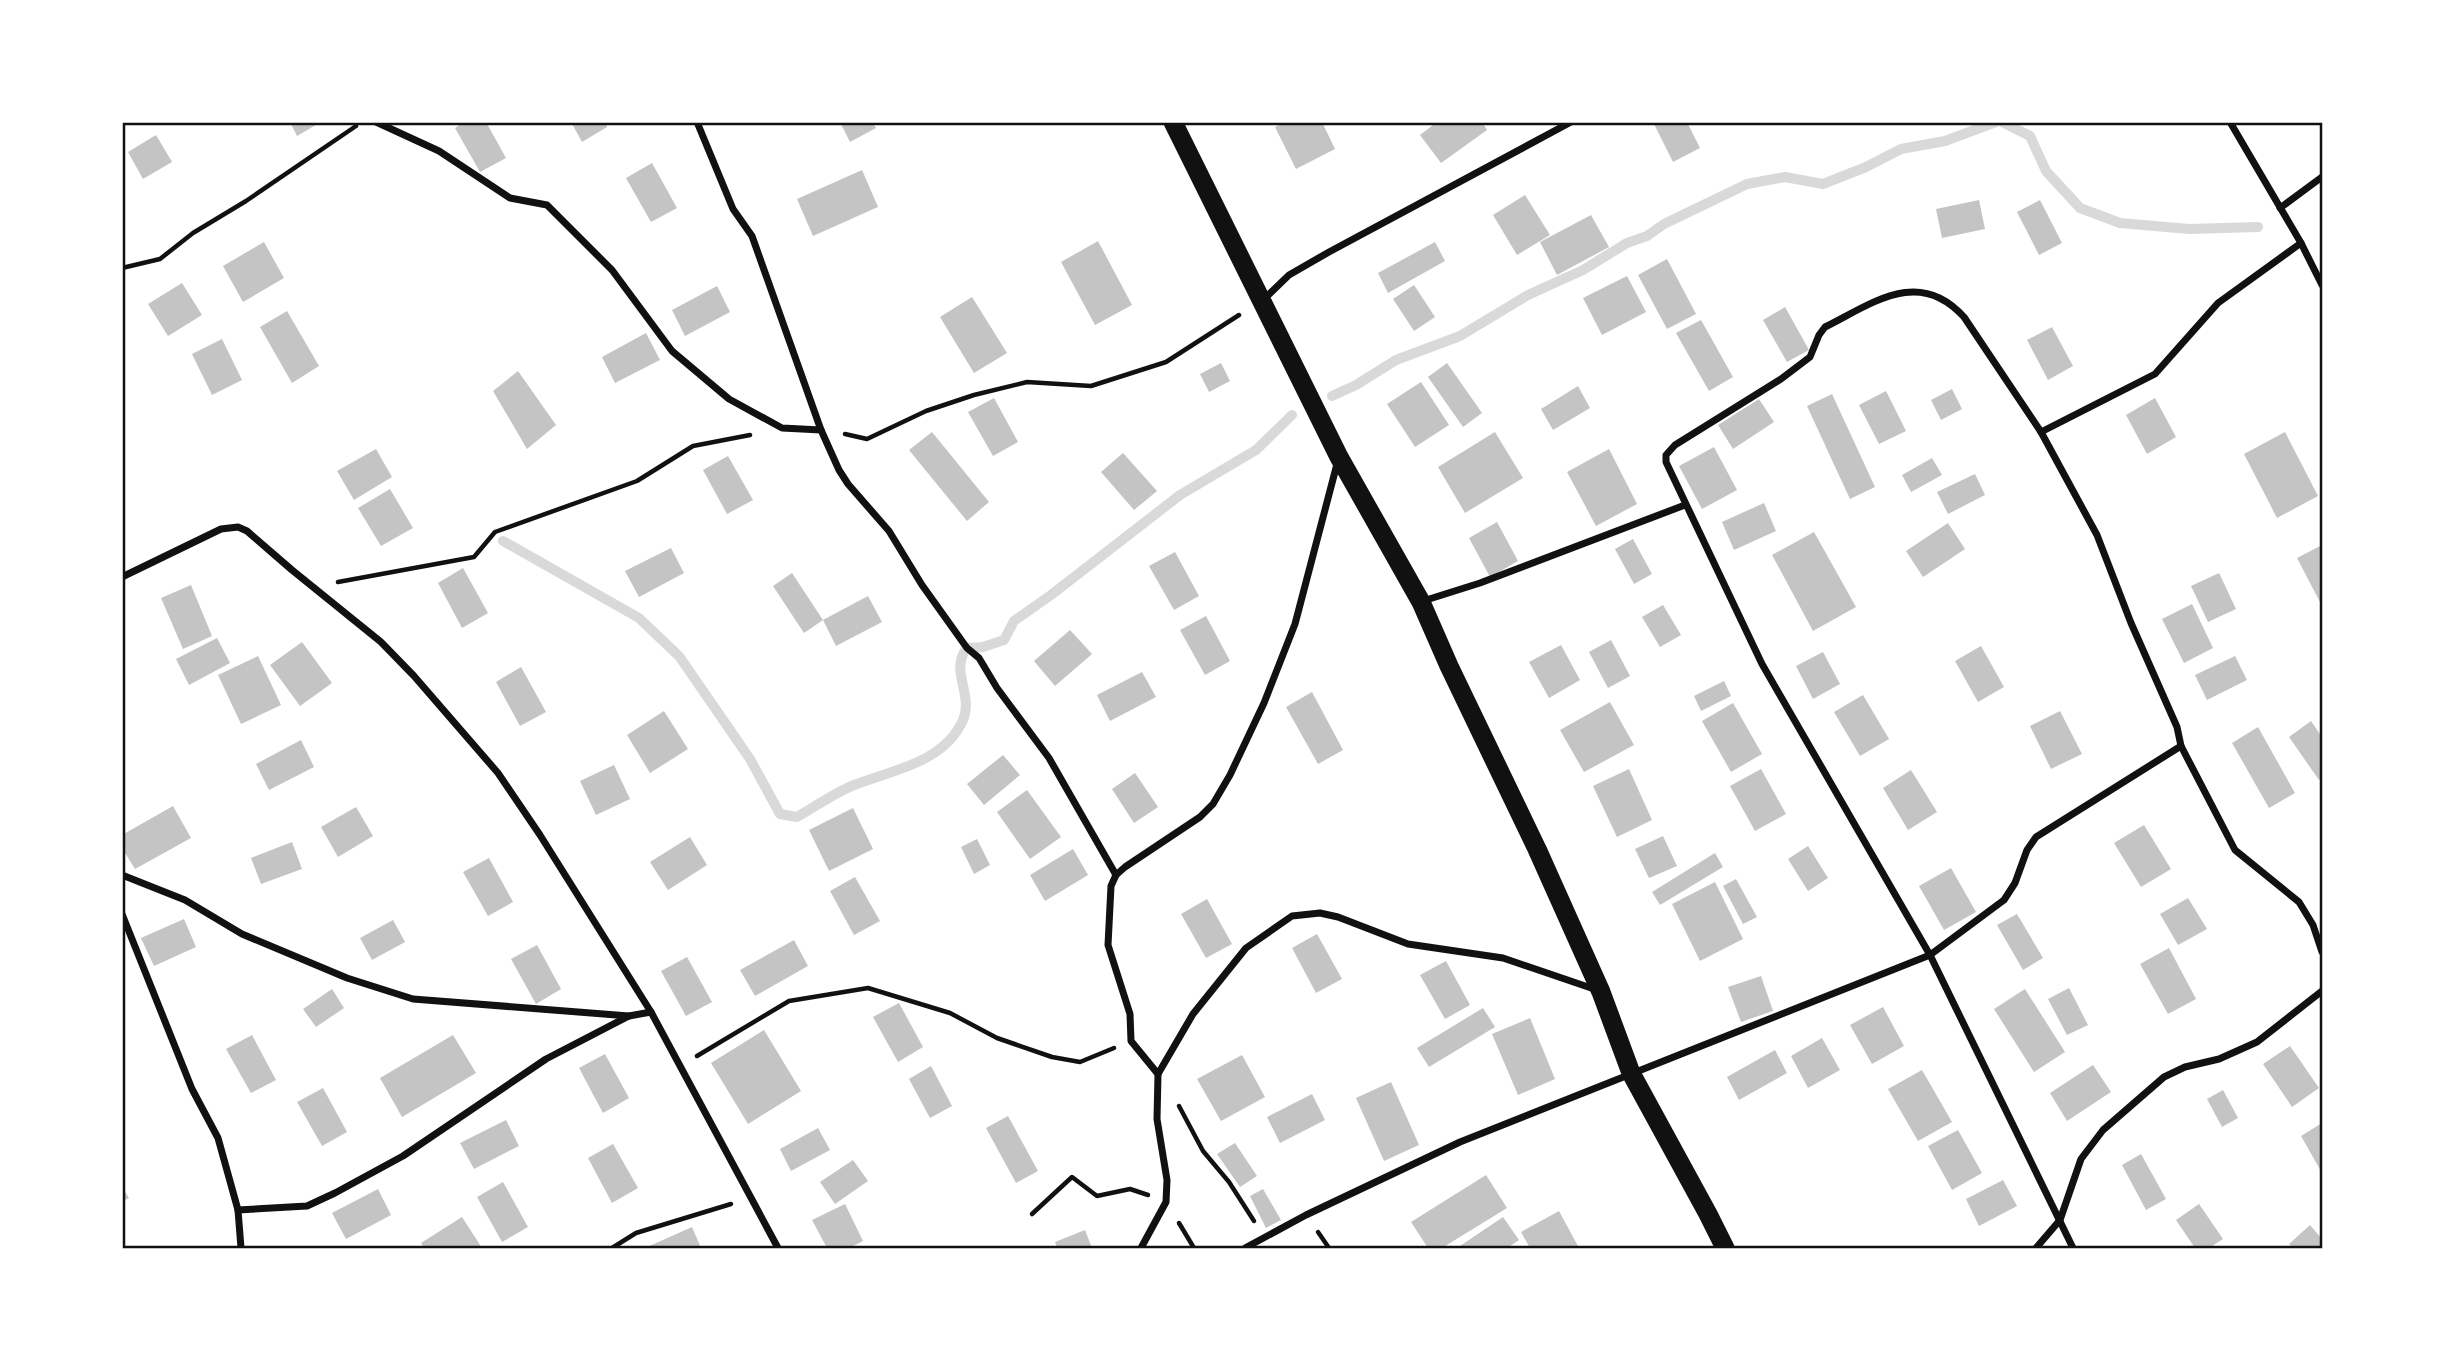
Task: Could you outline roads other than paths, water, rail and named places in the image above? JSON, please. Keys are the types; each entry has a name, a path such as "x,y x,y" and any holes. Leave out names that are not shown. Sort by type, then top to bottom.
{"highway":[{"path":"1173,122 1339,457 1421,602 1601,992 1631,1073 1725,1248"}],"street":[{"path":"376,122 439,151 510,198 547,205 612,270 673,351 729,399 782,428 821,430"},
{"path":"697,122 733,209 752,236 821,430 839,470 889,531 922,585 968,648 979,658 997,688 1049,758 1116,875"},
{"path":"1261,301 1289,275 1571,122"},
{"path":"2230,122 2301,243 2322,285"},
{"path":"2280,208 2322,177"},
{"path":"2041,432 2155,374 2218,303 2301,243"},
{"path":"2073,1248 1930,955 1762,664 1703,537 1685,505 1666,462 1666,455 1675,446 1781,379 1810,357 1825,327 1895,293 1938,295 1955,307 1965,317 2041,432 2096,535 2177,727 2181,746 2235,850 2298,902 2313,925 2322,952"},
{"path":"1158,1074 1131,1041 1130,1014 1108,945 1111,886 1116,875 1200,817 1213,803 1230,775 1264,703 1295,624 1339,457"},
{"path":"1421,602 1480,583 1685,505"},
{"path":"122,577 221,529 238,527 247,531 381,642 498,773 540,835 651,1012 778,1248"},
{"path":"1245,1248 1460,1142 1930,955 2004,900 2015,883 2027,850 2036,837 2181,746"},
{"path":"122,876 185,900 242,934 347,978 412,999 629,1016 651,1012"},
{"path":"1141,1248 1166,1202 1167,1180 1157,1119 1158,1074 1193,1014 1246,948 1292,916 1320,913 1338,917 1408,944 1503,958 1601,992"},
{"path":"122,914 192,1089 218,1138 238,1210 241,1248"},
{"path":"2036,1248 2060,1220 2081,1159 2113,1121 2164,1077 2185,1067 2219,1059 2257,1042 2322,991"},
{"path":"238,1210 307,1206 335,1193 403,1156 547,1059 629,1016"}],"waterway":[{"path":"1332,396 1356,385 1396,360 1460,336 1528,295 1583,270 1627,243 1647,236 1664,224 1747,184 1785,177 1823,184 1901,149 1945,141 1996,122"},
{"path":"2002,122 2030,136 2046,171 2080,208 2120,223 2189,229 2258,227"},
{"path":"503,541 639,618 679,656 750,759 780,814 797,817 847,788 916,763 943,746 954,735 966,711 960,665 967,648 983,647 1004,640 1014,621 1180,495 1256,450 1292,415"}]}
